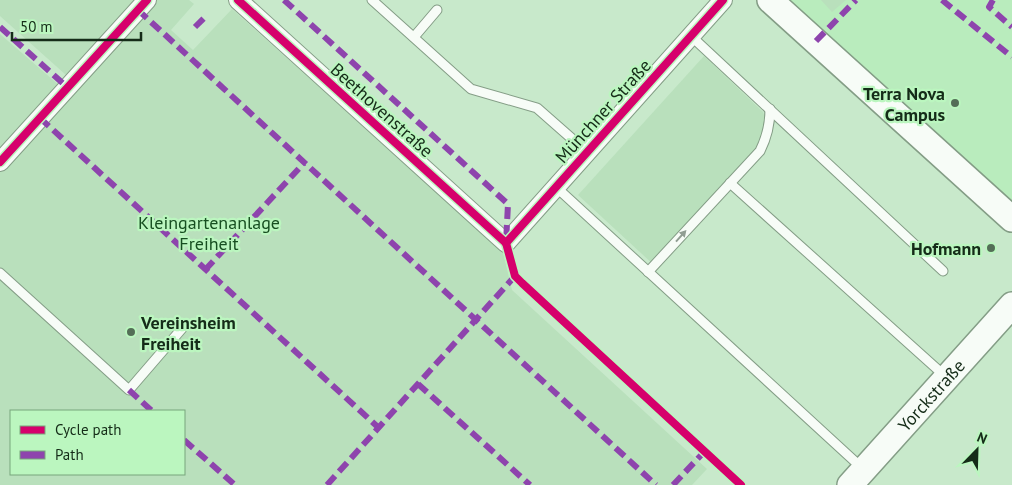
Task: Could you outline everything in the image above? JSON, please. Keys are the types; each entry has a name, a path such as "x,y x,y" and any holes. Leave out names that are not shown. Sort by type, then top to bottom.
{"main road":[{"path":"770,0 1012,220"},
{"name":"Yorckstraße","path":"857,477 1012,305"}],"street":[{"path":"0,162 147,0"},
{"name":"Beethovenstraße","path":"238,0 506,243"},
{"name":"Münchner Straße","path":"506,243 723,0"}],"lane":[{"path":"372,0 471,89 537,108 587,152"},
{"path":"414,37 437,10"},
{"path":"691,36 944,271"},
{"path":"648,272 760,151 770,123 770,109"},
{"path":"730,183 947,377"},
{"path":"556,187 648,272 857,477"},
{"path":"0,273 129,390 185,325"}],"shaded area":[{"name":"Terra Nova Campus","path":"784,0 1012,0 1012,205"}],"green space":[{"path":"0,0 134,0 66,75 0,16"},
{"name":"Kleingartenanlage Freiheit","path":"151,0 189,0 194,4 171,30 193,50 232,9 503,252 512,290 707,469 692,485 0,485 0,34 68,93"},
{"path":"821,0 846,0 832,12"},
{"path":"704,56 763,112 767,125 760,148 655,266 578,195"}],"marked path":[{"path":"284,0 508,204 506,243"},
{"path":"816,41 856,0"},
{"path":"942,0 1012,57"},
{"path":"993,0 989,7 1012,27"},
{"path":"138,10 656,485"},
{"path":"195,27 207,15"},
{"path":"0,27 68,88"},
{"path":"40,118 379,428"},
{"path":"205,270 304,163"},
{"path":"327,485 515,276"},
{"path":"418,384 530,485"},
{"path":"129,390 151,410"},
{"path":"185,441 235,485"},
{"path":"673,485 704,452"}],"cycle path":[{"path":"0,162 147,0"},
{"path":"238,0 506,243"},
{"path":"506,243 723,0"},
{"path":"506,243 515,276 741,485"}],"place":[{"name":"Terra Nova Campus","path":"955,103"},
{"name":"Hofmann","path":"991,248"},
{"name":"Vereinsheim Freiheit","path":"131,332"}]}
